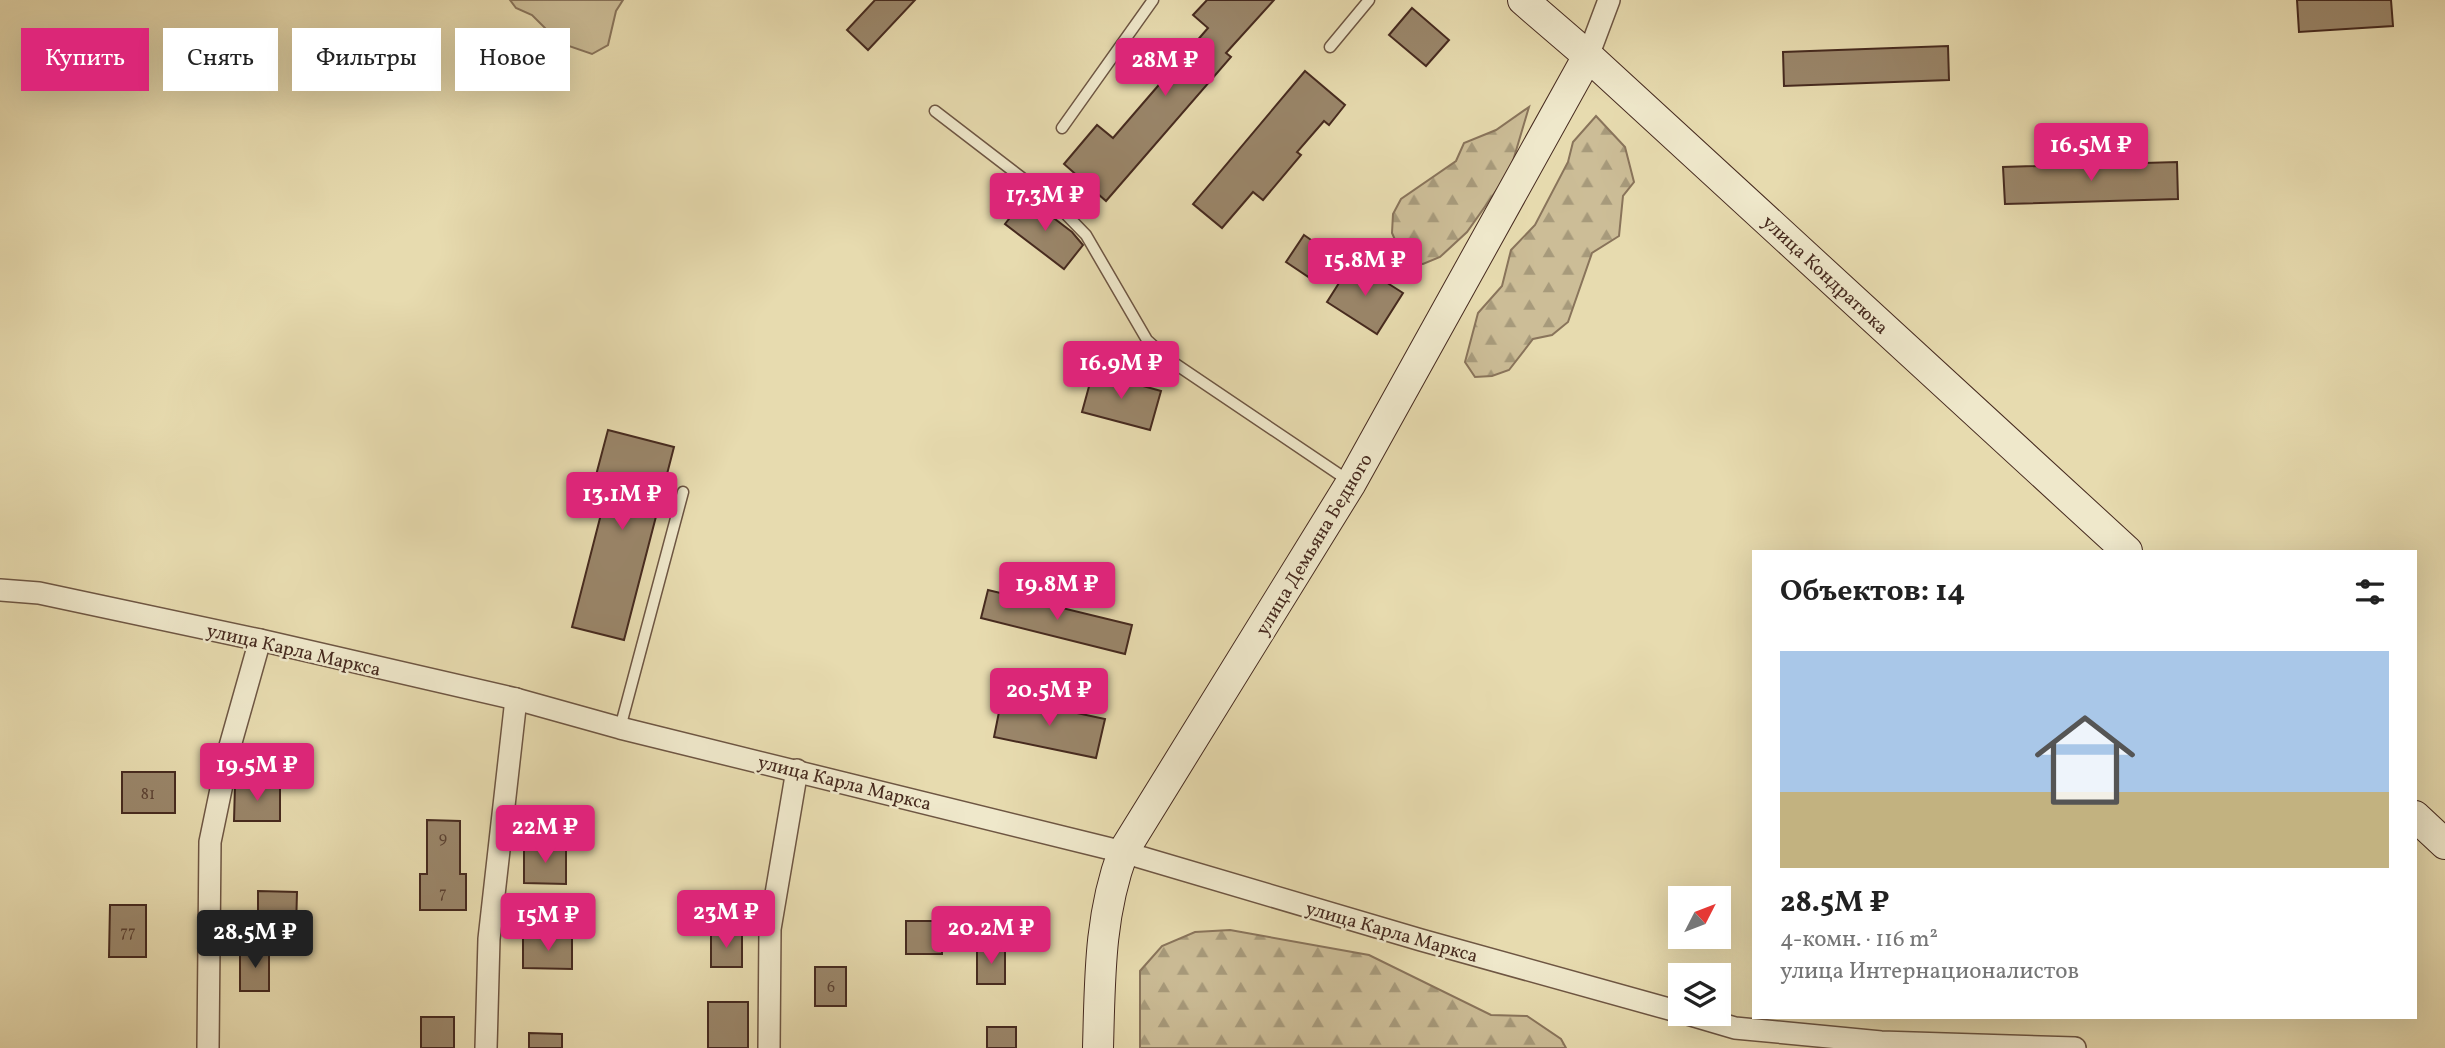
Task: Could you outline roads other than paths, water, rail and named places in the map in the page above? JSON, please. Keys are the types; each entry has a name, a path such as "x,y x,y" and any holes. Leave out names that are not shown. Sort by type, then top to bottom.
{"street":[{"name":"улица Кондратюка","path":"1523,0 1588,56 2126,550"},
{"path":"1588,56 1609,0"},
{"name":"улица Демьяна Бедного","path":"1098,1048 1101,942 1112,881 1123,852 1352,483 1588,56"},
{"name":"улица Карла Маркса","path":"0,590 39,593 516,699 620,728 1123,852 1668,1009"},
{"path":"208,1048 210,842 230,746 260,640"},
{"path":"486,1048 489,939 516,699"},
{"path":"769,1048 769,929 797,770"},
{"path":"2417,818 2445,844"},
{"name":"улица Карла Маркса","path":"1728,1026 1881,1042 2075,1048"}],"lane":[{"path":"1062,128 1153,0"},
{"path":"1330,47 1369,0"},
{"path":"935,111 1056,204 1086,235 1147,340 1168,359 1352,483"},
{"path":"620,728 683,492"}]}
